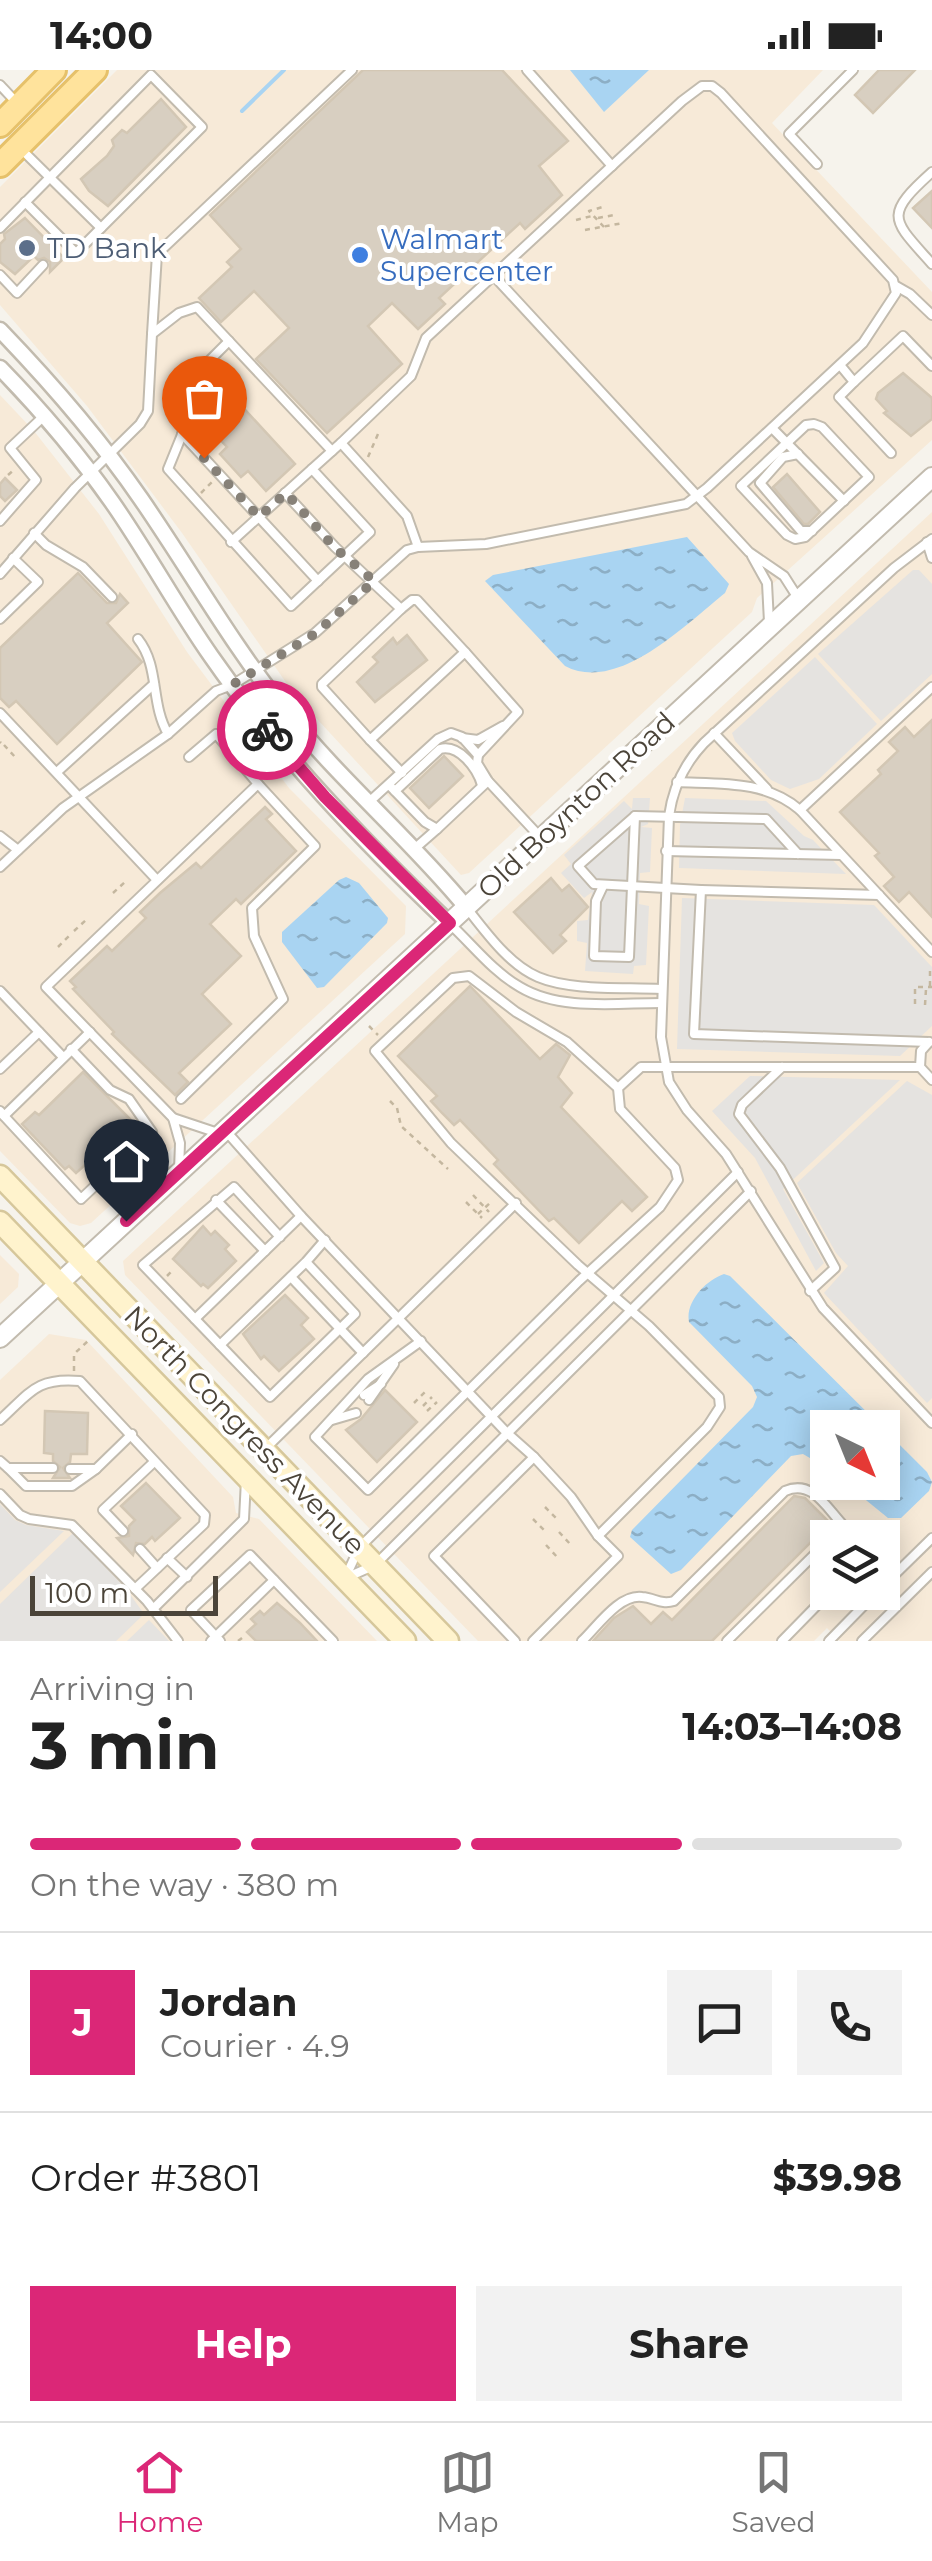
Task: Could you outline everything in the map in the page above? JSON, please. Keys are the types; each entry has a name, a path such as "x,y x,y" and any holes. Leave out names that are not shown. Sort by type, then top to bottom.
{"main road":[{"path":"0,124 54,70"},
{"path":"0,166 96,70"},
{"name":"North Congress Avenue","path":"0,1176 448,1641"},
{"name":"North Congress Avenue","path":"0,1222 404,1641"}],"street":[{"path":"0,330 110,456 255,672 314,746 466,907"},
{"path":"0,368 91,474 232,685 325,797 450,923"},
{"name":"Old Boynton Road","path":"0,1338 932,477"}],"lane":[{"path":"0,574 134,432 148,411 156,254 352,70"},
{"path":"527,70 612,166"},
{"path":"817,164 789,134 853,70"},
{"path":"0,228 25,202 151,75 202,127 76,253 25,202"},
{"path":"0,85 19,105"},
{"path":"231,542 404,384 426,338 693,91 712,86 896,286 932,315"},
{"path":"18,147 101,228"},
{"path":"932,172 902,201 898,220 900,228 932,264"},
{"path":"57,252 65,242"},
{"path":"0,275 4,286 17,293 43,266"},
{"path":"493,275 750,552 784,576 800,600"},
{"path":"0,868 78,797 168,734 216,691 255,672 316,633 410,548 486,544 686,504 871,334 896,286"},
{"path":"152,334 179,313 198,307 332,451"},
{"path":"891,453 839,397 903,336 932,366"},
{"path":"229,341 201,368 168,469 291,606 370,532 312,469"},
{"path":"840,365 854,382"},
{"path":"0,522 36,480 10,448 44,416"},
{"path":"726,470 786,535 796,539 812,531 869,477 822,427 814,424 806,426 741,486"},
{"path":"772,428 844,500"},
{"path":"182,434 318,581"},
{"path":"341,443 407,516 418,546"},
{"path":"798,454 783,457 760,482 801,530 812,531"},
{"path":"286,493 402,610"},
{"path":"34,534 83,567 112,597"},
{"path":"930,541 932,558"},
{"path":"930,541 848,608 714,733 694,753 677,782 668,816 660,1037 669,1082 751,1191 810,1291 932,1424"},
{"path":"750,552 767,583 770,627"},
{"path":"0,619 38,582 13,558"},
{"path":"402,774 322,684 412,600 417,600 517,708 516,714 478,754 485,783"},
{"path":"138,639 151,658 157,712 168,734"},
{"path":"370,740 465,652"},
{"path":"57,772 154,684"},
{"path":"800,810 932,687"},
{"path":"0,713 158,880"},
{"path":"392,788 438,739 451,733 478,740 503,726"},
{"path":"714,733 767,789"},
{"path":"181,1099 282,999 254,936 252,908 315,846 216,734 190,757"},
{"path":"462,738 478,754"},
{"path":"368,803 448,747 457,750 541,838"},
{"path":"677,782 767,789 783,796 932,952"},
{"path":"414,850 485,783"},
{"path":"178,1173 180,1142 173,1118 46,987 258,784"},
{"path":"392,788 436,830"},
{"path":"603,886 596,901 594,956 629,957 634,816"},
{"path":"798,854 766,820 634,816 578,866 594,884 603,886 879,894"},
{"path":"0,836 18,850"},
{"path":"666,851 841,855"},
{"path":"701,890 694,1034 931,1041"},
{"path":"466,907 511,958 536,976 563,984 661,989"},
{"path":"450,923 507,979 536,995 569,1002 661,1003"},
{"path":"421,1341 368,1379 315,1437 368,1490 588,1273 660,1206 678,1180 676,1168 620,1109 618,1088 567,1042 516,1012 469,976 453,978 375,1050 451,1143 588,1273 614,1294 719,1397 720,1407 707,1428 598,1536"},
{"path":"0,992 64,1058"},
{"path":"0,1069 39,1032"},
{"path":"72,1049 110,1090 130,1100 138,1122 152,1132 81,1199 2,1113 90,1032"},
{"path":"931,1041 922,1051 920,1066 932,1080"},
{"path":"618,1088 641,1068 920,1066"},
{"path":"782,1067 742,1105 739,1114 780,1168 836,1268 810,1291"},
{"path":"130,1100 142,1087"},
{"path":"173,1118 223,1132 534,1458 618,1556 532,1641"},
{"path":"102,1179 124,1135"},
{"path":"344,1579 358,1548 738,1172"},
{"path":"280,1237 234,1187 143,1266 270,1396 355,1314 306,1262"},
{"path":"344,1579 375,1565 751,1191"},
{"path":"216,1200 265,1251"},
{"path":"264,1450 516,1203"},
{"path":"195,1319 301,1216"},
{"path":"220,1345 325,1240"},
{"path":"292,1277 362,1352"},
{"path":"366,1398 397,1361"},
{"path":"0,1420 40,1384 49,1380 80,1380 206,1520 134,1588"},
{"path":"332,1420 352,1412"},
{"path":"0,1461 26,1486 72,1486 132,1434"},
{"path":"515,1641 434,1556 534,1458"},
{"path":"123,1531 103,1510 154,1462"},
{"path":"8,1468 53,1468"},
{"path":"70,1469 96,1468"},
{"path":"153,1609 244,1519 246,1476"},
{"path":"582,1641 626,1598 640,1596 668,1603 674,1600 786,1491 798,1485 808,1488 838,1520"},
{"path":"0,1494 29,1520 72,1525 134,1588 178,1641"},
{"path":"900,1569 932,1538"},
{"path":"140,1549 157,1568"},
{"path":"274,1580 216,1639 191,1610 250,1554 333,1641"},
{"path":"168,1558 186,1577"},
{"path":"726,1641 810,1558"},
{"path":"862,1641 932,1572"},
{"path":"782,1641 812,1610"},
{"path":"829,1641 859,1610"}],"path":[{"path":"604,227 590,209 606,206"},
{"path":"576,220 614,214"},
{"path":"585,230 623,223"},
{"path":"366,460 378,434"},
{"path":"8,474 16,468"},
{"path":"200,494 214,480"},
{"path":"2,743 16,758"},
{"path":"113,893 126,881"},
{"path":"58,947 87,919"},
{"path":"925,1004 930,969"},
{"path":"915,1004 915,987 929,988"},
{"path":"368,1026 378,1035"},
{"path":"390,1101 401,1126 448,1169"},
{"path":"473,1194 493,1216"},
{"path":"466,1202 486,1222"},
{"path":"478,1214 492,1202"},
{"path":"166,1278 173,1270"},
{"path":"74,1371 74,1354 89,1340"},
{"path":"414,1403 426,1391"},
{"path":"422,1406 432,1397"},
{"path":"428,1411 437,1402"},
{"path":"545,1508 556,1519"},
{"path":"534,1519 545,1531"},
{"path":"559,1532 571,1545"},
{"path":"546,1545 558,1558"}],"shaded area":[{"path":"117,70 823,70 772,123 932,292 932,440 757,598 752,612 469,873 461,875 294,694 182,533 87,406 0,305 0,187"},
{"path":"0,395 34,431 99,514 187,652 289,788 406,906 405,934 91,1223 80,1226 70,1223 0,1151"},
{"path":"932,512 932,1641 840,1641 827,1628 814,1641 478,1641 125,1275 123,1261"},
{"path":"913,570 919,570 932,584 932,674 881,721 818,654"},
{"path":"815,657 877,724 819,779 790,789 771,780 732,733"},
{"path":"633,798 650,798 648,824 641,827 652,828 650,872 640,873 639,904 649,906 646,965 634,966 633,974 585,971 587,943 577,941 577,921 588,920 592,892 584,898 561,873 571,864 564,855 624,801 632,809"},
{"path":"685,798 766,801 846,874 679,868"},
{"path":"682,898 874,905 932,967 932,1026 900,1056 677,1049"},
{"path":"750,1076 900,1080 783,1189 824,1263 816,1271 755,1158 712,1111"},
{"path":"907,1081 932,1095 932,1398 927,1403 824,1293 848,1266 836,1253 797,1183"},
{"path":"0,1255 19,1274 18,1287 0,1304"},
{"path":"49,1334 86,1340 233,1497 236,1513 259,1519 377,1641 0,1641 0,1380"},
{"path":"0,1504 15,1520 26,1525 64,1531 0,1592"},
{"path":"73,1533 127,1590 144,1614 116,1641 0,1641 0,1604"},
{"path":"149,1620 169,1641 127,1641"}],"water":[{"path":"570,70 649,70 604,112"},
{"path":"687,537 729,584 725,593 650,652 607,671 585,672 565,666 485,581 493,575"},
{"path":"346,877 359,883 388,918 387,923 324,987 317,988 282,942 282,932"},
{"path":"724,1274 730,1276 865,1410 810,1410 810,1458 803,1454 791,1456 681,1570 671,1574 630,1537 632,1530 753,1407 757,1397 752,1386 689,1322 690,1307 710,1281"},
{"path":"900,1445 932,1482 929,1491 901,1518 888,1518 866,1500 900,1500"}],"building":[{"name":"Walmart Supercenter","path":"363,70 502,70 568,141 539,166 562,195 525,229 520,223 439,298 445,304 418,329 392,303 368,326 402,364 327,433 256,359 289,328 254,291 221,322 199,298 232,267 227,262 241,249 210,215"},
{"path":"879,70 915,70 873,113 855,95"},
{"path":"161,99 186,127 108,206 81,179 107,156 114,146 112,140 122,130 127,133"},
{"path":"932,191 932,228 913,208"},
{"name":"TD Bank","path":"25,218 64,258 50,272 50,262 34,256 15,274 0,262 4,234"},
{"path":"903,373 932,398 932,419 911,436 884,413 887,411 876,399"},
{"path":"237,401 295,464 266,491 248,471 241,477 220,454 227,447 208,427"},
{"path":"787,474 820,512 808,524 773,487"},
{"path":"5,478 17,490 5,501 0,496 0,484"},
{"path":"78,573 107,603 116,603 120,594 128,603 107,623 142,662 57,744 16,701 9,707 0,698 0,648"},
{"path":"407,635 427,660 375,702 357,682 378,662 373,657 393,638 397,644"},
{"path":"932,720 932,917 909,892 899,902 884,886 894,877 875,856 879,853 840,812 881,774 878,770 898,751 889,742 905,727 914,737"},
{"path":"444,756 463,776 429,808 410,788"},
{"path":"265,807 272,814 266,819 296,851 241,904 236,899 210,924 241,956 202,994 231,1024 179,1073 188,1082 175,1095 112,1034 70,981 107,946 112,951 146,918 140,912 160,893 196,863 201,868"},
{"path":"551,878 562,891 569,885 588,907 560,935 566,941 553,953 514,912"},
{"path":"470,986 540,1059 556,1044 570,1055 558,1077 572,1093 561,1107 647,1197 632,1211 622,1201 579,1243 554,1218 549,1221 494,1164 498,1160 460,1120 454,1125 442,1113 431,1101 437,1096 398,1056"},
{"path":"83,1072 141,1130 130,1141 130,1130 119,1129 113,1140 76,1173 69,1166 65,1169 22,1124 35,1112 39,1115"},
{"path":"203,1226 211,1235 215,1231 229,1245 225,1249 236,1261 208,1288 173,1259"},
{"path":"285,1295 308,1318 301,1325 314,1339 279,1371 264,1356 261,1359 243,1334"},
{"path":"385,1390 417,1422 377,1462 346,1430 361,1419"},
{"path":"45,1411 88,1413 87,1454 71,1454 70,1462 63,1468 70,1478 53,1478 60,1467 53,1461 53,1454 44,1453"},
{"path":"146,1483 180,1518 155,1541 152,1537 145,1544 136,1543 133,1555 117,1538 129,1536 129,1526 135,1520 121,1506"},
{"path":"794,1496 805,1498 827,1520 810,1520 810,1543 712,1641 593,1641 614,1618 633,1606 651,1624 663,1612 672,1620"},
{"path":"277,1603 317,1641 256,1641 247,1632 256,1624 251,1619 260,1611 264,1615"}],"waterway":[{"path":"242,111 284,70"}],"way so far":[{"path":"204,458 259,517 286,493 335,548 374,581 316,633 232,685 267,730"}],"place":[{"name":"TD Bank","path":"27,248"},
{"name":"Walmart Supercenter","path":"360,255"}],"route":[{"path":"126,1221 450,923 325,797 267,730"}]}
